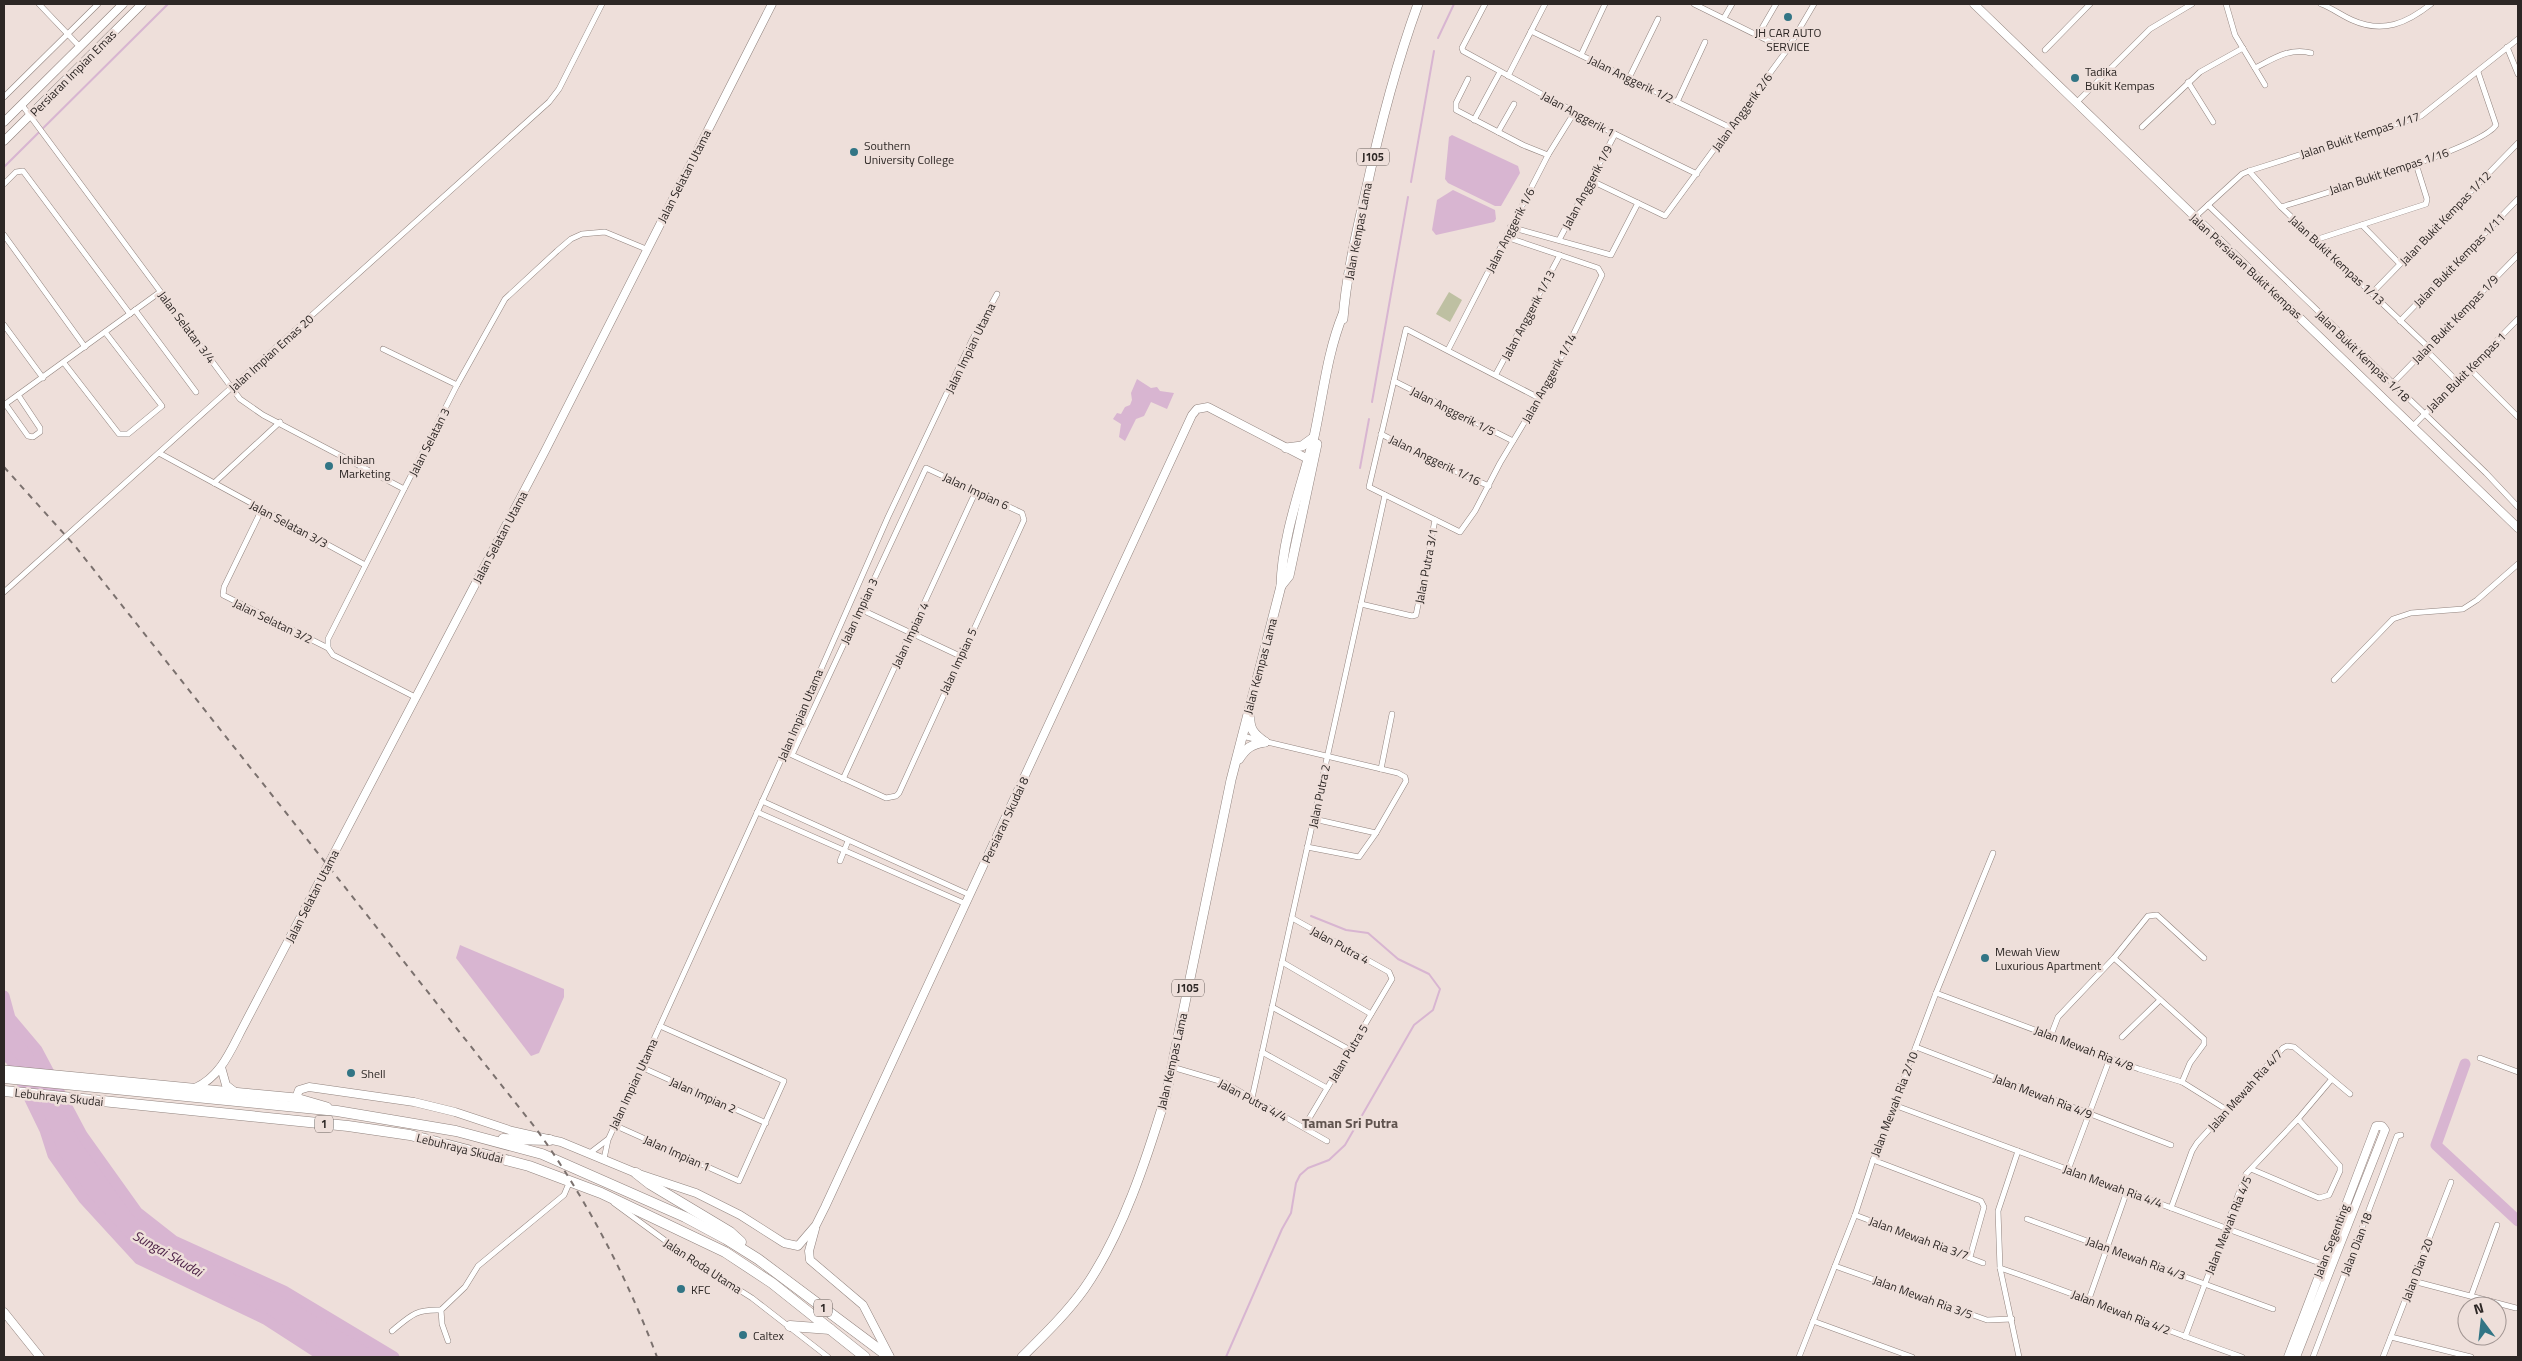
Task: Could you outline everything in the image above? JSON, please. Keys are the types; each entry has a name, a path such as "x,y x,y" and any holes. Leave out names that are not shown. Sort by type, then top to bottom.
{"highway":[{"name":"Lebuhraya Skudai","path":"4,1078 95,1083 336,1110 413,1122 492,1140 542,1154 574,1166 685,1217 758,1259 889,1357"},
{"name":"Lebuhraya Skudai","path":"4,1091 348,1126 410,1135 472,1150 570,1181 725,1252 772,1283 865,1357"},
{"path":"492,1140 550,1140"},
{"path":"636,1173 650,1184 730,1232 758,1259"},
{"path":"790,1326 830,1329"}],"main road":[{"name":"Jalan Kempas Lama","path":"1022,1357 1061,1318 1085,1287 1105,1251 1125,1210 1151,1145 1166,1095 1231,780 1281,586 1289,576 1311,460 1343,314 1357,230 1383,112 1397,61 1418,4"},
{"name":"Jalan Kempas Lama","path":"1311,460 1313,438 1331,353 1343,314"},
{"path":"1286,448 1302,446 1313,438"},
{"path":"1257,679 1250,723 1254,735 1265,742"},
{"path":"1231,780 1246,750 1254,744 1265,742"},
{"path":"4,1070 95,1083"},
{"name":"Lebuhraya Skudai","path":"95,1083 195,1088 296,1098 336,1110"}],"street":[{"path":"39,4 80,47"},
{"path":"4,97 98,4"},
{"name":"Persiaran Impian Emas","path":"4,122 123,4"},
{"name":"Persiaran Impian Emas","path":"4,142 142,4"},
{"name":"Jalan Impian Emas 20","path":"4,592 549,102 559,89 602,4"},
{"name":"Jalan Selatan Utama","path":"195,1088 208,1082 222,1067 545,451 772,4"},
{"name":"Jalan Anggerik 1","path":"1485,4 1462,48 1470,57 1574,113 1697,174"},
{"path":"1508,76 1545,4"},
{"path":"1581,55 1606,4"},
{"path":"1694,4 1787,50"},
{"path":"1724,18 1732,4"},
{"path":"1758,36 1776,4"},
{"name":"Jalan Anggerik 2/6","path":"1638,203 1665,216 1787,50 1814,4"},
{"name":"Jalan Persiaran Bukit Kempas","path":"1974,4 2518,528"},
{"path":"2045,50 2090,4"},
{"path":"2077,102 2150,29 2192,4"},
{"path":"2226,4 2235,34 2265,84"},
{"path":"2321,4 2367,25 2386,26 2414,18 2431,4"},
{"path":"1629,78 1658,19"},
{"name":"Jalan Anggerik 1/2","path":"1531,31 1731,128"},
{"name":"Jalan Bukit Kempas 1/17","path":"2195,217 2249,170 2421,116 2518,39"},
{"path":"1677,102 1705,42"},
{"path":"2507,47 2518,74"},
{"path":"2142,127 2200,72 2243,48"},
{"path":"2255,68 2290,53 2302,51 2310,53"},
{"path":"1474,120 1500,72"},
{"name":"Jalan Bukit Kempas 1/16","path":"2281,207 2449,152 2493,129 2496,125 2478,72"},
{"path":"1468,80 1456,103 1456,110 1548,155"},
{"path":"2188,82 2213,122"},
{"name":"Jalan Selatan 3/4","path":"22,104 240,399 263,415 280,422 404,489"},
{"path":"1498,132 1514,104"},
{"name":"Jalan Anggerik 1/6","path":"1448,350 1548,155 1574,113"},
{"name":"Jalan Anggerik 1/9","path":"1559,240 1615,134"},
{"name":"Jalan Bukit Kempas 1/12","path":"2372,293 2518,143"},
{"path":"2315,240 2426,204 2427,199 2416,164"},
{"name":"Jalan Bukit Kempas 1/13","path":"2249,170 2281,207 2372,293 2456,380"},
{"path":"4,184 16,172 23,172 130,314"},
{"path":"1510,227 1606,255 1614,254 1638,203 1592,180"},
{"name":"Jalan Bukit Kempas 1/11","path":"2400,321 2518,199"},
{"name":"Jalan Bukit Kempas 1/18","path":"2208,205 2486,473 2518,507"},
{"path":"2362,225 2400,264"},
{"name":"Jalan Selatan 3","path":"328,648 328,639 365,565 457,386 505,299 572,238 589,232 605,232 646,249"},
{"path":"4,235 85,347"},
{"path":"1506,237 1560,255"},
{"name":"Jalan Anggerik 1/14","path":"1435,520 1458,531 1463,530 1539,398 1573,335 1602,275 1598,268 1560,255"},
{"name":"Jalan Anggerik 1/13","path":"1496,374 1560,255"},
{"name":"Jalan Bukit Kempas 1/9","path":"2392,384 2518,255"},
{"path":"18,396 40,428 40,432 33,437 28,436 5,405 160,292"},
{"name":"Jalan Impian Utama","path":"604,1160 608,1140 614,1125 762,802 888,517 974,337 997,294"},
{"path":"135,310 196,392"},
{"name":"Jalan Bukit Kempas 1","path":"2413,426 2456,380 2518,319"},
{"path":"4,325 43,378"},
{"path":"1435,520 1369,487 1406,329 1496,374 1539,398"},
{"path":"64,362 118,434 128,434 162,406 106,332"},
{"path":"383,349 457,386"},
{"path":"2469,368 2518,417"},
{"name":"Jalan Anggerik 1/5","path":"1394,381 1513,441"},
{"name":"Persiaran Skudai 8","path":"816,1225 1192,415 1197,409 1208,407 1286,448"},
{"path":"214,483 280,422"},
{"name":"Jalan Anggerik 1/16","path":"1381,434 1437,463 1488,486"},
{"path":"1286,448 1311,460"},
{"name":"Jalan Selatan 3/3","path":"159,453 365,565"},
{"name":"Jalan Impian 6","path":"926,468 1025,516"},
{"name":"Jalan Impian 3","path":"843,779 792,755 926,468"},
{"name":"Jalan Impian 4","path":"843,779 976,491"},
{"name":"Jalan Putra 2","path":"1252,1098 1385,495"},
{"name":"Jalan Selatan 3/2","path":"262,509 224,587 223,596 328,648"},
{"name":"Jalan Impian 5","path":"843,779 886,798 896,796 899,793 1025,516"},
{"name":"Jalan Putra 3/1","path":"1361,604 1412,616 1416,615 1435,520"},
{"path":"2334,680 2393,619 2411,613 2463,608 2477,600 2518,564"},
{"path":"860,609 960,656"},
{"path":"328,648 333,655 415,697"},
{"path":"1381,769 1392,714"},
{"path":"1242,736 1398,772 1405,777 1406,781 1376,833 1360,856 1356,858 1307,847"},
{"path":"762,802 970,895"},
{"path":"757,812 844,852 966,904"},
{"path":"1314,819 1376,833"},
{"path":"840,861 848,841"},
{"name":"Jalan Mewah Ria 2/10","path":"1799,1357 1855,1215 1873,1160 1936,992 1993,852"},
{"path":"2051,1035 2058,1017 2114,958 2151,915 2157,915 2204,958"},
{"name":"Jalan Putra 4","path":"1292,918 1389,972 1392,979"},
{"path":"2114,958 2204,1039 2204,1044 2190,1063 2182,1082"},
{"path":"1282,962 1371,1014"},
{"name":"Jalan Putra 5","path":"1304,1127 1392,979"},
{"name":"Jalan Mewah Ria 4/8","path":"1936,992 2110,1058 2182,1082 2227,1110"},
{"path":"2122,1037 2160,1000"},
{"path":"1272,1007 1350,1050"},
{"path":"660,1026 784,1081 766,1123"},
{"name":"Jalan Mewah Ria 4/7","path":"2171,1208 2192,1151 2227,1110 2287,1046 2294,1047 2350,1094"},
{"name":"Jalan Mewah Ria 4/9","path":"1916,1047 2171,1145"},
{"path":"1262,1052 1327,1088"},
{"path":"2068,1170 2110,1058"},
{"path":"2480,1058 2518,1072"},
{"path":"222,1067 226,1085 235,1092"},
{"name":"Jalan Putra 4/4","path":"1171,1067 1223,1082 1327,1141"},
{"name":"Jalan Impian 2","path":"641,1068 766,1123"},
{"name":"Jalan Mewah Ria 4/5","path":"2184,1337 2246,1174 2298,1119 2331,1080"},
{"path":"296,1098 299,1090 309,1087 392,1098 455,1112 550,1140 590,1153 636,1173 696,1193 740,1215 784,1243 794,1247 803,1243 816,1225"},
{"name":"Jalan Mewah Ria 4/4","path":"1894,1105 2333,1268"},
{"path":"2251,1169 2319,1198 2329,1195 2340,1171 2340,1166 2298,1119"},
{"name":"Jalan Impian 1","path":"614,1125 739,1181 766,1123"},
{"name":"Jalan Segenting","path":"2288,1357 2376,1126 2382,1126 2385,1130 2333,1268 2296,1357"},
{"name":"Jalan Dian 18","path":"2313,1357 2397,1136 2401,1135"},
{"name":"Jalan Impian Utama","path":"590,1153 608,1140"},
{"path":"2018,1151 1998,1212 2000,1268 2019,1357"},
{"path":"1873,1160 1981,1201 1984,1207 1970,1257"},
{"path":"392,1331 412,1314 424,1309 441,1310 465,1287 478,1266 564,1195 570,1181"},
{"name":"Jalan Dian 20","path":"2384,1357 2451,1182"},
{"path":"2089,1299 2126,1191"},
{"name":"Jalan Roda Utama","path":"601,1194 689,1258 744,1293 790,1326 828,1357"},
{"name":"Jalan Mewah Ria 3/7","path":"1855,1215 1984,1262"},
{"name":"Jalan Mewah Ria 4/3","path":"2027,1219 2273,1309"},
{"path":"816,1225 809,1251 810,1260 863,1305 889,1357"},
{"path":"2413,1280 2471,1296 2497,1225"},
{"name":"Jalan Mewah Ria 3/5","path":"1834,1266 1987,1320 2012,1319"},
{"name":"Jalan Mewah Ria 4/2","path":"2000,1268 2089,1299 2184,1337 2242,1357"},
{"path":"2507,1306 2516,1308"},
{"path":"441,1310 442,1324 448,1341"},
{"path":"4,1312 40,1357"},
{"path":"1813,1321 1912,1357"},
{"path":"2391,1337 2470,1357"}],"green space":[{"path":"1449,292 1462,300 1450,322 1436,314"}],"water":[{"path":"1452,135 1518,166 1520,173 1501,206 1495,206 1448,183 1445,179 1449,137"},
{"path":"1453,190 1495,210 1496,219 1494,222 1436,235 1432,230 1437,200"},
{"path":"1137,379 1151,388 1157,387 1160,391 1174,393 1167,409 1151,402 1144,416 1136,419 1125,441 1119,437 1121,424 1113,419 1117,413 1121,414 1125,407 1130,405 1132,400 1131,393"},
{"path":"460,945 564,989 564,997 539,1053 531,1056 456,958"},
{"name":"Sungai Skudai","path":"4,996 10,1018 37,1050 82,1135 137,1212 174,1241 284,1291 394,1357 324,1357 265,1319 139,1259 84,1199 53,1155 45,1130 11,1060 4,1054"}],"waterway":[{"path":"4,167 168,4"},
{"path":"1438,38 1454,4"},
{"path":"1411,182 1434,51"},
{"path":"1372,402 1408,197"},
{"path":"1360,468 1369,419"},
{"path":"1226,1357 1282,1229 1291,1213 1296,1183 1300,1175 1308,1168 1329,1160 1345,1145 1414,1025 1433,1010 1440,989 1429,974 1398,959 1368,933 1346,930 1311,916"},
{"name":"Sungai Skudai","path":"4,996 10,1018 37,1050 82,1135 137,1212 174,1241 284,1291 394,1357"},
{"name":"Sungai Skudai","path":"4,1054 11,1060 45,1130 53,1155 84,1199 139,1259 265,1319 324,1357"},
{"path":"2465,1064 2436,1145 2518,1221"}],"railway":[{"path":"4,467 75,546 537,1130 589,1211 633,1298 657,1357"}],"place":[{"name":"JH CAR AUTO SERVICE","path":"1788,17"},
{"name":"Tadika Bukit Kempas","path":"2075,78"},
{"name":"Southern University College","path":"854,152"},
{"name":"Ichiban Marketing","path":"329,466"},
{"name":"Mewah View Luxurious Apartment","path":"1985,958"},
{"name":"Shell","path":"351,1073"},
{"name":"KFC","path":"681,1289"},
{"name":"Caltex","path":"743,1335"}],"district":[{"name":"Taman Sri Putra","path":"1350,1122"}]}
